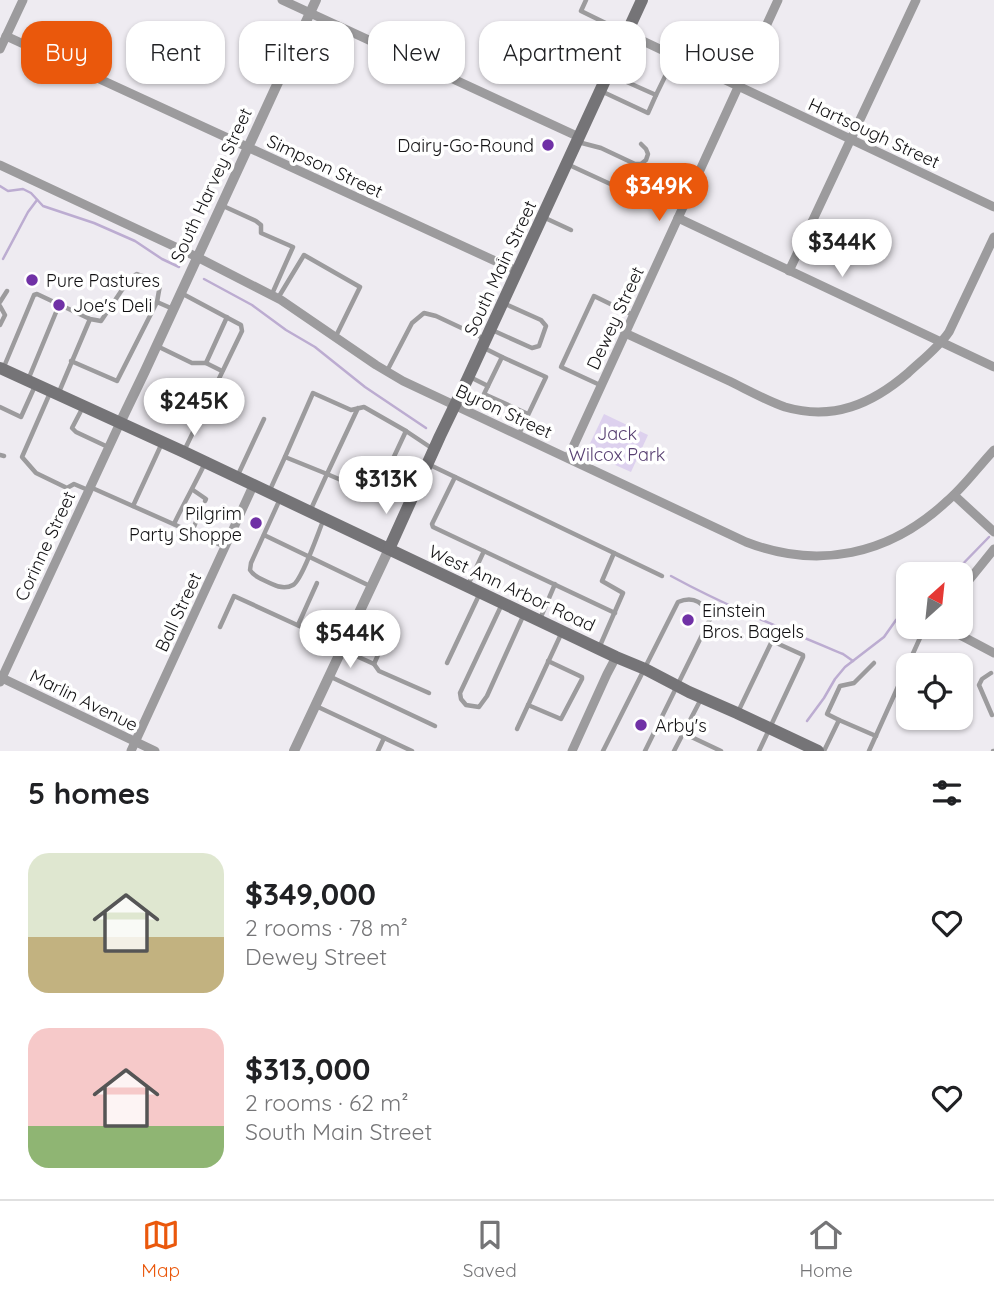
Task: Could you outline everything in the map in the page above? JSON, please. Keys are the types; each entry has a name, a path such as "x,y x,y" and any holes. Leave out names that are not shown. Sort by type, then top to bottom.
{"main road":[{"name":"South Main Street","path":"631,21 640,1"},
{"name":"South Main Street","path":"389,550 603,84"},
{"name":"West Ann Arbor Road","path":"1,371 184,452 813,749"}],"street":[{"path":"0,49 23,0"},
{"path":"282,0 578,139"},
{"name":"South Harvey Street","path":"120,423 316,0"},
{"name":"Dewey Street","path":"568,458 778,0"},
{"path":"789,271 916,0"},
{"name":"Simpson Street","path":"6,36 517,271"},
{"name":"Hartsough Street","path":"735,84 994,207"},
{"name":"Byron Street","path":"0,165 274,296 403,381 746,542 770,550 800,556 822,556 844,554 887,542 918,524 947,502 994,450"},
{"path":"678,218 994,367"},
{"path":"625,333 776,403 797,410 819,412 849,408 878,395 901,379 942,342 950,332 994,237"},
{"name":"Corinne Street","path":"1,679 120,423"},
{"name":"Ball Street","path":"133,746 253,486"},
{"path":"954,495 994,532"},
{"path":"294,751 389,550"},
{"path":"973,575 994,550"},
{"path":"968,639 994,653"},
{"path":"572,751 616,657"},
{"name":"Marlin Avenue","path":"1,679 133,746 155,751"}],"lane":[{"path":"586,0 581,11 601,21"},
{"path":"634,84 656,95"},
{"path":"600,91 648,113 661,84"},
{"path":"578,139 635,164 646,160 648,153 641,144"},
{"path":"567,163 632,194"},
{"path":"221,205 261,225 261,233 293,247 274,296"},
{"path":"542,216 571,230"},
{"path":"274,296 304,254 360,287 336,337"},
{"path":"1,371 34,295 90,319 101,321 130,278 137,274 160,285 157,302 117,381 71,361"},
{"path":"0,326 5,315 0,304 7,290"},
{"path":"180,293 241,325 242,331 184,452"},
{"path":"601,386 561,367 593,296 634,315"},
{"path":"157,302 173,309"},
{"path":"387,371 412,323 424,313 486,339 532,348 538,346 546,326 541,320 503,303"},
{"path":"0,407 21,417 59,305"},
{"path":"205,363 226,317"},
{"path":"90,319 22,457 36,473 67,488 74,484 89,488 225,547"},
{"path":"486,339 502,357 546,377 518,435"},
{"path":"157,346 192,363 205,363 222,371"},
{"path":"502,357 484,394 528,414"},
{"path":"469,377 488,386"},
{"path":"324,519 300,576 292,586 280,587 253,575 250,570 264,535 285,457 313,393 351,410 364,407 434,449"},
{"path":"83,406 72,428 108,447"},
{"path":"310,512 358,408"},
{"path":"236,477 264,419"},
{"path":"285,457 376,495 406,431"},
{"path":"133,506 162,442"},
{"path":"174,524 206,463"},
{"path":"428,464 662,576"},
{"path":"455,477 432,525 615,613"},
{"path":"193,490 206,499 205,501"},
{"path":"191,532 199,514"},
{"path":"264,535 372,587"},
{"path":"467,586 484,551"},
{"path":"598,649 623,593 601,581 614,553"},
{"path":"298,625 317,583"},
{"path":"539,620 555,584"},
{"path":"447,663 480,593"},
{"path":"220,627 234,596 374,664 379,671 429,693"},
{"path":"603,751 678,602 685,599 696,600 703,605 710,619 645,751"},
{"path":"502,603 460,693 466,705 479,707 487,696 524,614"},
{"path":"374,664 391,625"},
{"path":"517,729 562,632"},
{"path":"869,751 920,639"},
{"path":"737,713 772,641 803,655 776,731 759,751"},
{"path":"528,705 561,719 582,679 548,661"},
{"path":"874,663 854,683 840,685 827,714 876,736"},
{"path":"991,673 982,679 979,685 993,716"},
{"path":"330,676 435,726"},
{"path":"674,751 702,698"},
{"path":"316,706 412,751"},
{"path":"824,751 839,720"},
{"path":"683,733 721,751"},
{"path":"378,751 384,738"}],"green space":[{"name":"Jack Wilcox Park","path":"604,414 648,435 631,472 586,452"}],"waterway":[{"path":"0,186 8,191 23,189 31,193 43,206 94,223 135,241 179,267"},
{"path":"3,259 37,200"},
{"path":"204,279 252,305 315,347 365,387 426,428"},
{"path":"965,562 989,537"},
{"path":"671,576 734,608 843,654 853,661"},
{"path":"807,721 845,667 884,637 896,620"}],"place":[{"name":"Dairy-Go-Round","path":"548,145"},
{"name":"Pure Pastures","path":"32,280"},
{"name":"Joe's Deli","path":"59,305"},
{"name":"Pilgrim Party Shoppe","path":"256,523"},
{"name":"Einstein Bros. Bagels","path":"688,620"},
{"name":"Arby's","path":"641,725"}]}
